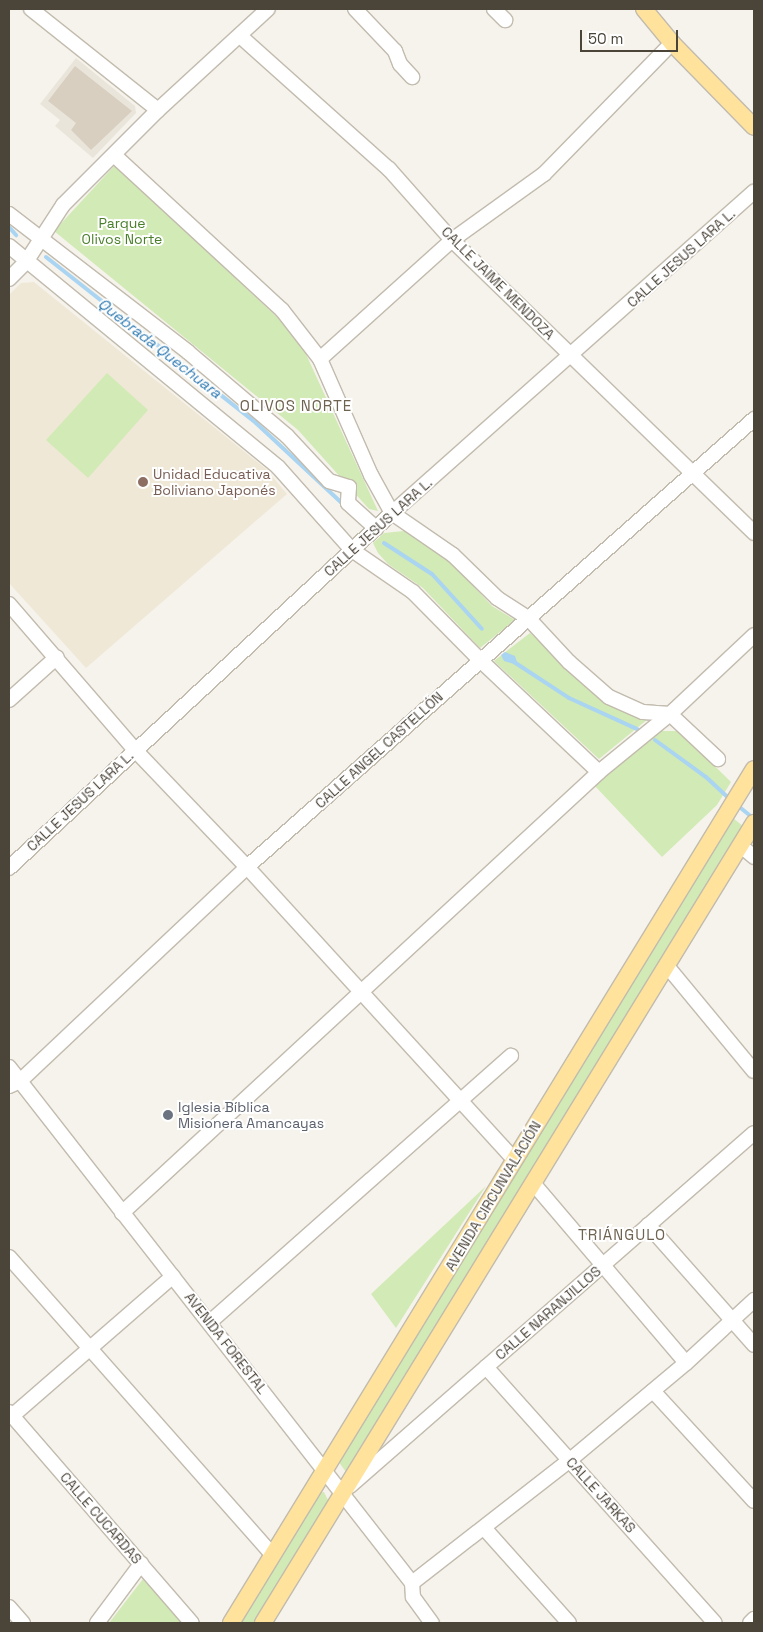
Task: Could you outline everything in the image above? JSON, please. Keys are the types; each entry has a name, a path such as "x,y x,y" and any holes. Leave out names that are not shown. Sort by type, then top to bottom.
{"main road":[{"path":"647,10 672,43 754,127"},
{"name":"AVENIDA CIRCUNVALACIÓN","path":"231,1623 323,1469 754,770"},
{"name":"AVENIDA CIRCUNVALACIÓN","path":"263,1623 342,1493 448,1327 533,1183 752,827"}],"street":[{"path":"9,279 26,262 40,236 63,205 158,110 268,9"},
{"path":"354,9 395,50 400,64 412,77"},
{"path":"494,9 505,20"},
{"path":"39,11 158,110"},
{"name":"CALLE JAIME MENDOZA","path":"240,36 389,169 452,240 692,476 754,533"},
{"path":"320,359 452,240 544,174 672,43"},
{"path":"114,155 282,310 320,359 370,475 392,513 453,555 496,598 529,620 569,662 609,698 644,712 670,714 718,759"},
{"name":"CALLE JESUS LARA L.","path":"9,868 392,513 754,192"},
{"path":"9,214 40,236 188,352 287,436 329,480 349,486 348,503 376,528"},
{"path":"9,246 26,262 278,467 352,550 413,592 480,660 599,772"},
{"name":"CALLE ANGEL CASTELLÓN","path":"14,1084 247,867 480,660 529,620 692,476 754,419"},
{"path":"9,604 57,656 135,750 247,867 361,994 515,1160"},
{"path":"122,1213 599,772 670,714 754,636"},
{"path":"9,700 57,656"},
{"path":"741,846 754,857"},
{"path":"666,966 754,1072"},
{"path":"210,1322 511,1056"},
{"name":"AVENIDA FORESTAL","path":"9,1067 14,1084 210,1322 412,1583 413,1597 432,1623"},
{"name":"CALLE NARANJILLOS","path":"342,1493 754,1132"},
{"path":"533,1183 686,1363"},
{"path":"648,1225 754,1344"},
{"path":"9,1257 89,1350 272,1554"},
{"path":"10,1414 89,1350 173,1276"},
{"path":"412,1583 484,1529 570,1460 686,1363 754,1300"},
{"name":"CALLE JARKAS","path":"486,1367 715,1623"},
{"path":"652,1391 754,1501"},
{"name":"CALLE CUCARDAS","path":"10,1414 192,1623"},
{"path":"484,1529 569,1623"},
{"path":"97,1623 141,1564"},
{"path":"9,1607 23,1623"},
{"path":"750,1623 754,1619"}],"shaded area":[{"path":"76,58 135,106 136,113 93,158 55,126 60,120 40,104"},
{"name":"Unidad Educativa Boliviano Japonés","path":"34,282 266,469 287,494 86,668 9,583 9,295 21,283"}],"green space":[{"name":"Parque Olivos Norte","path":"115,165 280,320 305,352 378,511 369,509 298,430 54,231"},
{"path":"107,373 148,410 88,478 46,440"},
{"path":"404,531 421,538 447,558 492,606 515,620 480,648 423,588 388,564 378,553 373,543 384,533"},
{"path":"530,633 608,704 648,719 599,759 494,661"},
{"path":"660,731 679,731 731,782 717,805 662,857 594,785"},
{"path":"733,818 744,827 346,1472 338,1461"},
{"path":"486,1186 396,1328 371,1294"},
{"path":"324,1492 329,1502 255,1623 237,1623 317,1493"},
{"path":"143,1579 184,1623 109,1623"}],"water":[{"path":"505,652 515,656 518,665 504,661 501,655"}],"building":[{"path":"75,66 132,111 91,150 71,130 76,123 48,101"}],"waterway":[{"name":"Quebrada Quechuara","path":"9,227 16,235"},
{"name":"Quebrada Quechuara","path":"46,257 256,423 345,506"},
{"name":"Quebrada Quechuara","path":"384,543 432,574 482,629"},
{"name":"Quebrada Quechuara","path":"514,662 569,698 637,729"},
{"name":"Quebrada Quechuara","path":"655,740 706,777 730,799"},
{"name":"Quebrada Quechuara","path":"737,805 753,818"}],"place":[{"name":"Unidad Educativa Boliviano Japonés","path":"143,482"},
{"name":"Iglesia Bíblica Misionera Amancayas","path":"168,1115"}],"district":[{"name":"OLIVOS NORTE","path":"296,406"},
{"name":"TRIÁNGULO","path":"622,1235"}]}
